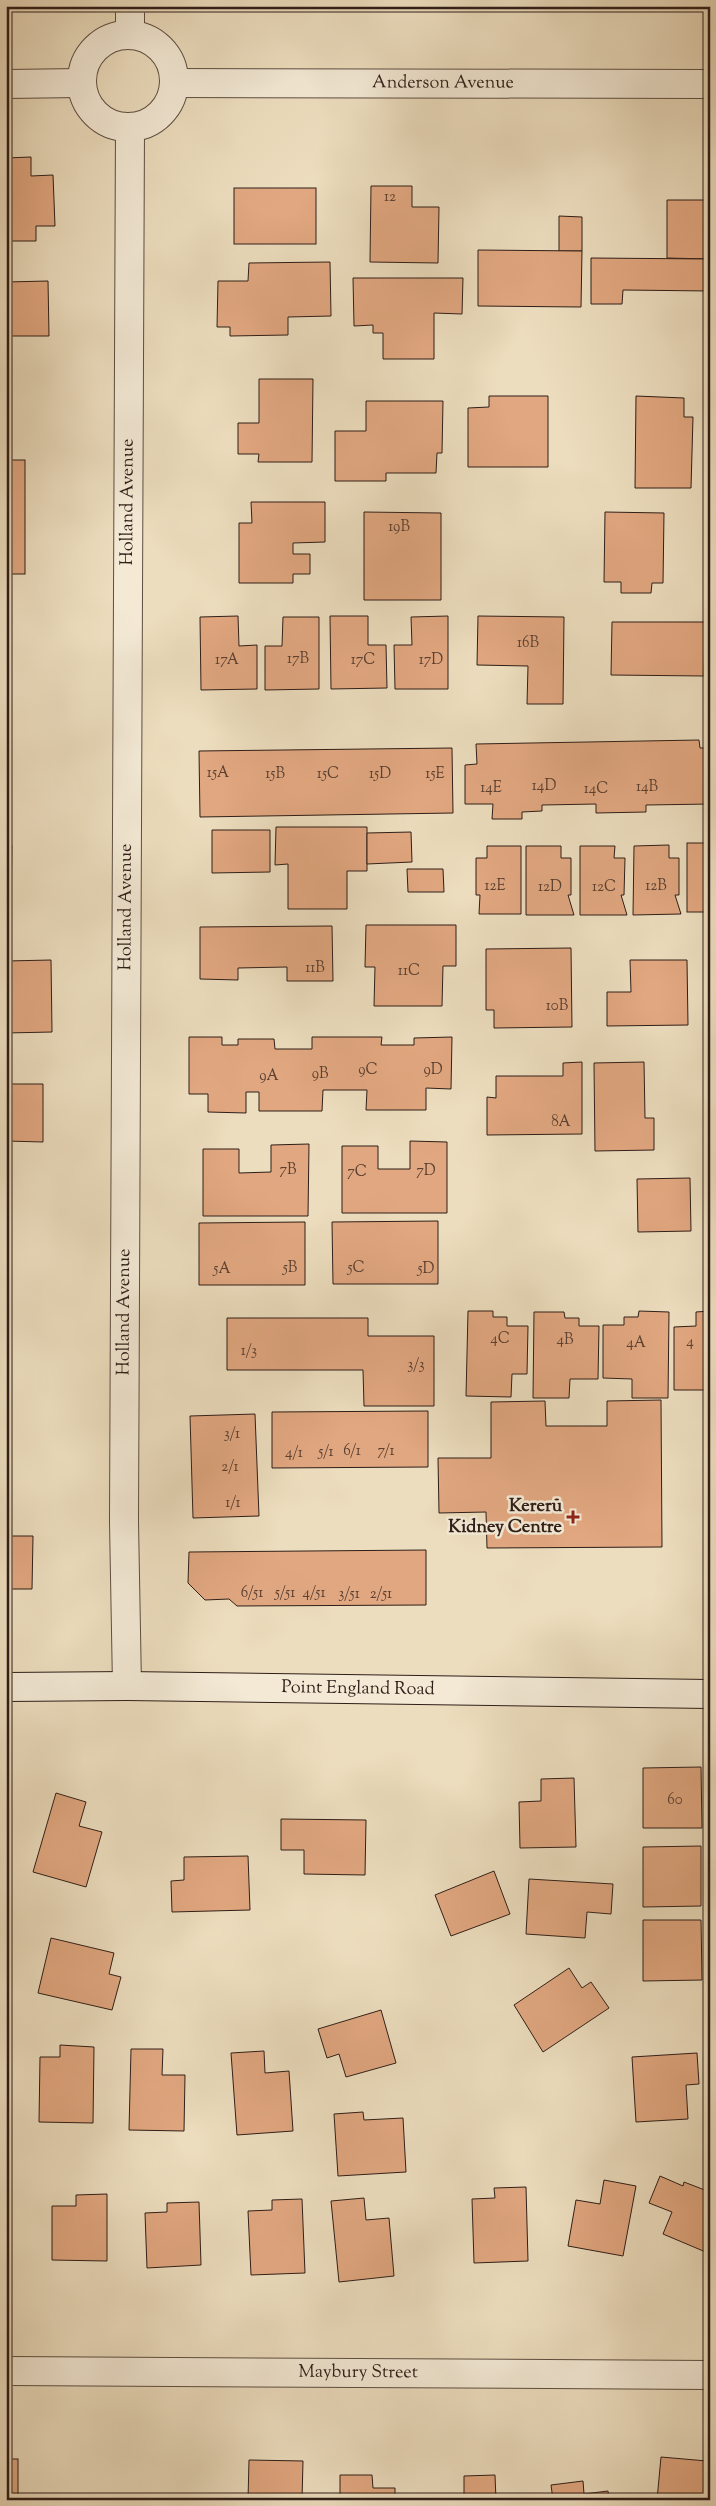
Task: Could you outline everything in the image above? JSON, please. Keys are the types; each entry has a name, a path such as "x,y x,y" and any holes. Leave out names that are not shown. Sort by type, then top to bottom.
{"street":[{"path":"130,6 130,34"},
{"path":"130,34 142,37 162,49 174,71 175,83 172,96 166,108 150,122 130,128 118,127 96,116 83,96 81,84 83,68 90,54 101,43 115,36 130,34"},
{"name":"Anderson Avenue","path":"175,83 710,84"},
{"path":"6,84 81,84"},
{"name":"Holland Avenue","path":"127,1686 124,1512 130,128"},
{"name":"Point England Road","path":"6,1687 127,1686 710,1694"},
{"name":"Maybury Street","path":"6,2371 710,2375"}],"building":[{"path":"31,157 31,176 53,175 55,226 36,226 36,241 6,241 6,158"},
{"path":"371,186 412,186 412,207 439,207 438,263 370,262"},
{"path":"234,188 316,188 316,244 234,244"},
{"path":"667,200 710,200 710,259 667,258"},
{"path":"559,216 582,217 582,251 559,251"},
{"path":"478,250 582,251 581,307 478,306"},
{"path":"591,258 710,259 710,291 623,290 622,304 591,304"},
{"path":"330,262 331,316 288,317 288,335 230,336 230,327 217,327 218,281 248,281 249,263"},
{"path":"353,278 463,278 462,314 434,313 434,359 383,359 383,333 373,333 373,325 354,326"},
{"path":"48,281 49,336 6,336 6,282"},
{"path":"259,379 313,379 312,462 258,462 259,454 238,454 238,423 259,423"},
{"path":"489,396 548,396 548,467 468,467 468,408 489,407"},
{"path":"636,396 684,398 684,417 693,417 691,488 635,488"},
{"path":"366,401 443,401 442,453 437,453 436,473 386,473 386,481 335,481 335,431 366,431"},
{"path":"6,460 25,460 25,574 6,574"},
{"path":"251,502 325,502 325,542 293,543 293,554 310,554 310,574 293,574 293,583 239,583 239,523 252,523"},
{"path":"364,512 441,513 441,600 364,600"},
{"path":"605,512 664,513 663,583 652,583 651,593 621,593 621,582 604,582"},
{"path":"238,616 239,646 257,645 257,689 201,690 200,617"},
{"path":"330,616 368,616 368,645 386,645 387,688 331,689"},
{"path":"448,616 448,689 395,689 394,645 412,645 411,617"},
{"path":"478,616 564,617 563,704 527,704 528,666 477,665"},
{"path":"283,617 319,617 319,689 265,690 265,646 282,646"},
{"path":"612,622 705,622 704,676 611,675"},
{"path":"699,740 700,748 710,748 710,804 646,805 646,812 596,813 596,804 542,805 542,811 522,812 522,819 492,819 493,804 465,804 465,765 477,764 476,744"},
{"path":"452,748 453,813 200,817 199,751"},
{"path":"276,827 367,827 367,871 347,871 347,909 288,909 288,864 275,865"},
{"path":"212,830 270,830 270,872 212,873"},
{"path":"411,832 412,862 367,864 367,833"},
{"path":"687,843 710,843 710,912 687,912"},
{"path":"6,844 12,845 11,900 6,900"},
{"path":"669,845 669,858 679,858 679,895 675,895 681,914 633,915 634,846"},
{"path":"487,846 521,846 521,914 479,914 480,895 476,895 476,858 487,858"},
{"path":"526,846 561,846 561,858 571,858 571,895 568,895 574,915 526,915"},
{"path":"580,846 615,846 614,858 625,858 624,895 621,895 627,915 580,915"},
{"path":"407,869 443,869 444,892 408,892"},
{"path":"366,925 456,925 456,966 443,966 442,1006 374,1006 375,967 365,967"},
{"path":"332,926 333,981 287,981 287,967 238,968 238,980 200,979 200,927"},
{"path":"571,948 572,1027 494,1028 494,1010 486,1010 486,949"},
{"path":"51,960 52,1032 6,1033 6,961"},
{"path":"630,960 687,960 688,1025 607,1026 607,992 631,992"},
{"path":"189,1037 222,1037 222,1045 238,1045 238,1039 274,1039 275,1049 312,1049 312,1037 382,1037 381,1045 414,1045 414,1038 452,1037 451,1089 426,1088 426,1110 366,1110 367,1090 323,1090 322,1111 259,1111 259,1092 246,1092 246,1113 208,1112 208,1094 189,1094"},
{"path":"582,1062 582,1134 487,1135 487,1097 496,1098 496,1076 563,1076 563,1063"},
{"path":"644,1062 645,1118 654,1118 654,1150 595,1151 594,1063"},
{"path":"6,1084 43,1084 43,1142 6,1141"},
{"path":"410,1141 447,1142 447,1213 342,1213 342,1146 378,1146 378,1169 410,1169"},
{"path":"309,1144 308,1216 203,1216 203,1149 239,1149 239,1173 271,1172 271,1145"},
{"path":"690,1178 691,1231 638,1232 637,1179"},
{"path":"438,1221 438,1284 333,1284 332,1222"},
{"path":"305,1222 305,1285 199,1285 199,1223"},
{"path":"468,1311 493,1311 493,1317 507,1317 507,1326 528,1326 527,1374 512,1374 511,1397 466,1396"},
{"path":"639,1311 669,1312 668,1398 632,1398 632,1379 603,1378 603,1325 624,1325 624,1317 638,1317"},
{"path":"710,1311 710,1390 674,1390 674,1327 696,1326 696,1312"},
{"path":"534,1312 564,1312 565,1318 579,1318 579,1326 599,1326 598,1379 570,1379 569,1398 533,1398"},
{"path":"227,1318 368,1318 368,1336 434,1336 434,1406 364,1406 363,1370 227,1370"},
{"path":"661,1400 662,1547 487,1548 486,1512 439,1513 438,1458 491,1458 491,1402 545,1401 546,1426 607,1426 607,1401"},
{"path":"428,1411 428,1467 272,1468 272,1412"},
{"path":"255,1414 259,1516 193,1518 190,1416"},
{"path":"6,1536 33,1536 32,1589 6,1589"},
{"path":"426,1550 426,1605 237,1606 229,1599 205,1600 188,1583 189,1552"},
{"path":"701,1767 702,1828 643,1828 643,1768"},
{"path":"574,1778 576,1847 520,1848 519,1802 541,1801 541,1779"},
{"path":"56,1793 86,1802 79,1826 102,1832 86,1887 33,1872"},
{"path":"281,1819 366,1820 365,1875 304,1874 304,1850 281,1850"},
{"path":"701,1846 701,1906 643,1907 643,1847"},
{"path":"248,1856 250,1910 172,1912 171,1881 184,1880 184,1857"},
{"path":"494,1871 510,1914 451,1936 435,1895"},
{"path":"529,1879 613,1884 611,1914 587,1912 585,1938 526,1934"},
{"path":"643,1920 701,1920 702,1980 643,1981"},
{"path":"51,1938 114,1953 109,1974 121,1977 112,2010 38,1993"},
{"path":"569,1968 582,1988 591,1982 609,2008 543,2052 514,2005"},
{"path":"381,2010 396,2063 346,2077 339,2054 327,2058 318,2029"},
{"path":"60,2045 94,2047 93,2123 39,2122 40,2057 60,2057"},
{"path":"131,2049 163,2049 162,2075 185,2075 184,2131 129,2130"},
{"path":"264,2051 265,2073 289,2071 293,2131 237,2135 231,2053"},
{"path":"697,2053 699,2084 686,2085 688,2119 636,2122 632,2057"},
{"path":"363,2112 364,2120 403,2118 406,2172 338,2176 334,2114"},
{"path":"660,2176 683,2186 684,2182 710,2192 708,2253 663,2234 672,2212 649,2203"},
{"path":"604,2180 636,2186 623,2256 568,2246 576,2200 600,2204"},
{"path":"526,2187 528,2261 474,2263 472,2199 495,2198 494,2188"},
{"path":"107,2194 107,2261 52,2260 52,2206 76,2206 76,2195"},
{"path":"364,2198 366,2220 389,2218 394,2276 339,2282 331,2201"},
{"path":"302,2199 305,2273 251,2275 248,2211 272,2210 272,2200"},
{"path":"199,2202 201,2265 147,2268 145,2213 167,2212 167,2203"},
{"path":"661,2457 707,2461 704,2500 657,2500"},
{"path":"6,2459 18,2459 18,2500 6,2500"},
{"path":"249,2460 303,2461 302,2500 248,2500"},
{"path":"340,2475 372,2475 373,2488 395,2488 395,2500 340,2500"},
{"path":"495,2475 496,2500 442,2500 464,2497 464,2476"},
{"path":"583,2481 584,2494 608,2491 609,2500 553,2500 551,2485"}],"place":[{"name":"Kererū Kidney Centre","path":"573,1517"}]}
